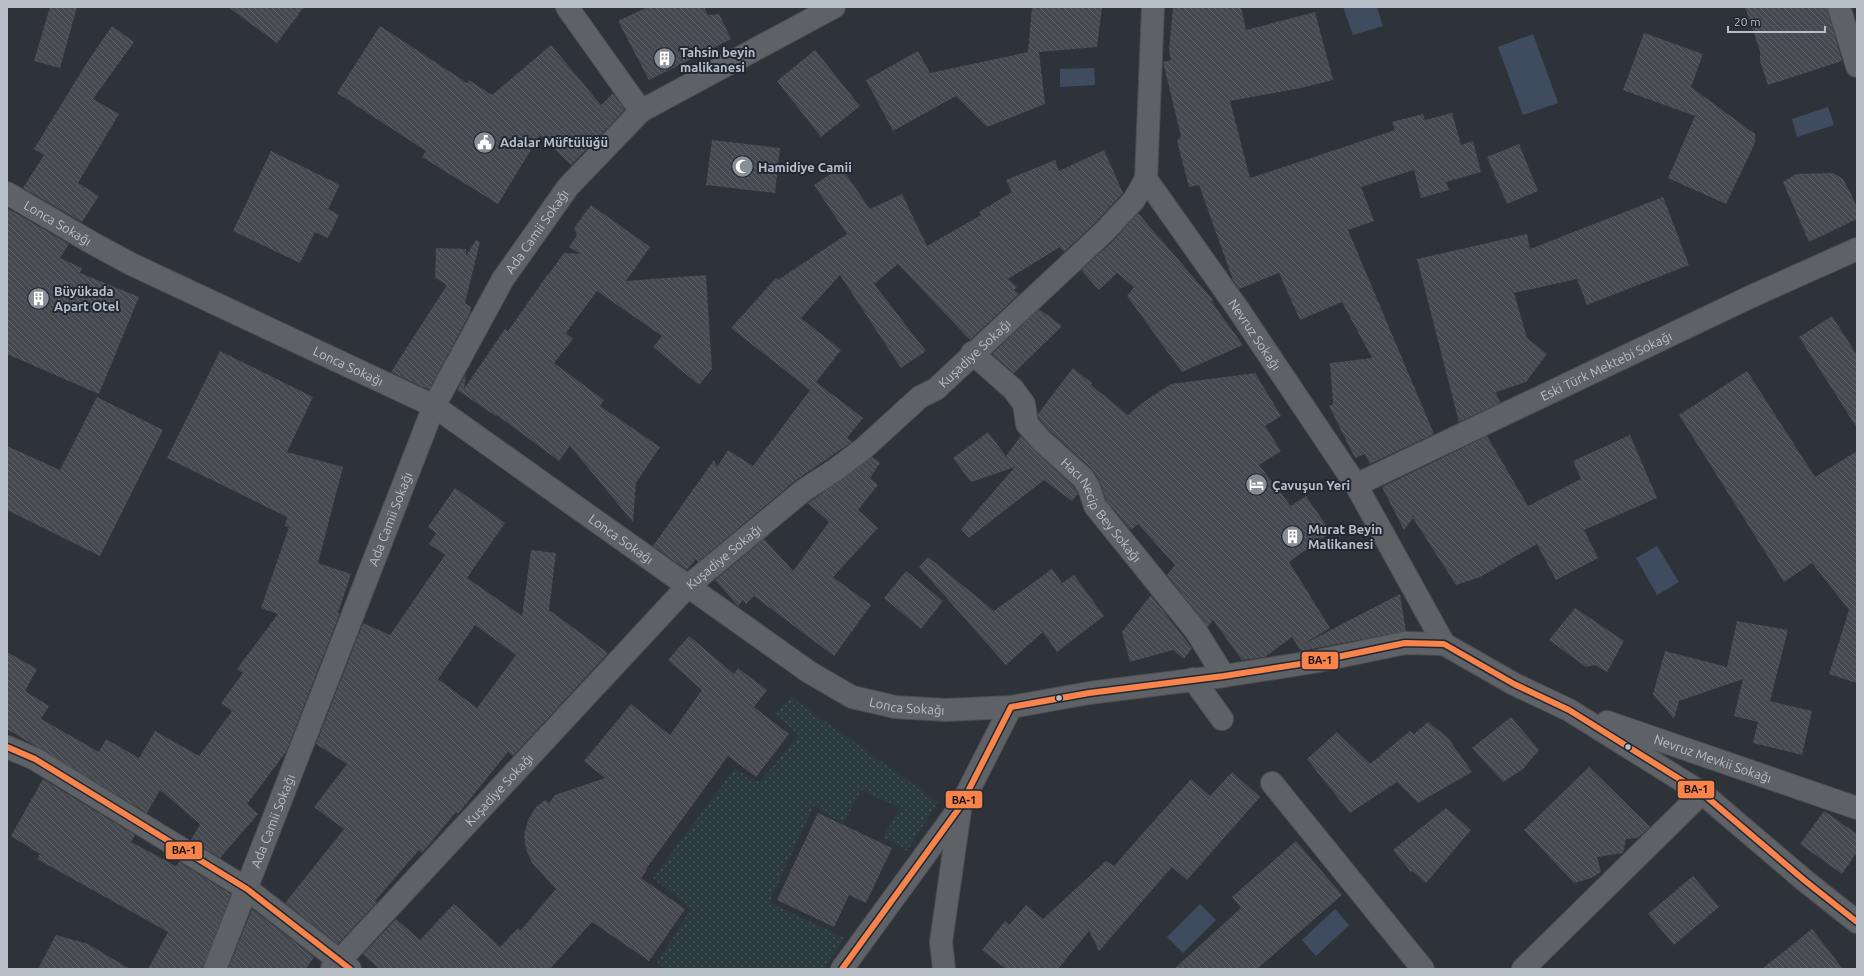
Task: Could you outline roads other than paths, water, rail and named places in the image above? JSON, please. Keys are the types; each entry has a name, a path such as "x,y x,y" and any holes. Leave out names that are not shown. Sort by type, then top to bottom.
{"street":[{"path":"567,7 641,111"},
{"name":"Ada Camii Sokağı","path":"215,969 434,406 503,279 568,187 641,111 834,7"},
{"path":"1146,179 1153,7"},
{"path":"1840,7 1857,66"},
{"name":"Kuşadiye Sokağı","path":"341,966 687,587 804,490 836,470 862,449 920,396 936,389 972,353 1104,232 1134,200 1146,179"},
{"name":"Nevruz Sokağı","path":"1146,179 1238,309 1356,485 1444,644"},
{"name":"Lonca Sokağı","path":"7,194 131,264 434,406 687,587 809,672 852,697 895,707 932,709 1011,707 1089,693 1224,676 1313,662 1405,643 1444,644 1514,684 1570,710 1702,792 1804,880 1857,922"},
{"name":"Eski Türk Mektebi Sokağı","path":"1356,485 1750,297 1857,249"},
{"name":"Hacı Necip Bey Sokağı","path":"972,353 1013,389 1024,404 1027,424 1083,478 1090,488 1095,506 1196,631 1224,676"},
{"path":"1193,680 1222,719"},
{"path":"842,969 960,807 1011,707"},
{"name":"Nevruz Mevkii Sokağı","path":"1570,710 1857,808"},
{"path":"7,747 35,759 247,889 341,966"},
{"path":"1272,783 1423,969"},
{"path":"1523,969 1702,792"},
{"path":"944,969 941,942 960,807"}],"water":[{"path":"1343,7 1377,7 1383,26 1353,35"},
{"path":"1533,34 1558,103 1523,115 1498,47"},
{"path":"1094,68 1095,85 1060,87 1060,69"},
{"path":"1828,107 1834,125 1797,137 1792,119"},
{"path":"1657,546 1679,582 1657,595 1636,558"},
{"path":"1200,904 1216,920 1183,953 1167,937"},
{"path":"1335,909 1349,925 1316,956 1302,940"}],"place":[{"name":"Tahsin beyin malikanesi","path":"664,59"},
{"name":"Adalar Müftülüğü","path":"484,142"},
{"name":"Hamidiye Camii","path":"743,167"},
{"name":"Büyükada Apart Otel","path":"38,298"},
{"name":"Çavuşun Yeri","path":"1256,485"},
{"name":"Murat Beyin Malikanesi","path":"1292,536"}]}
